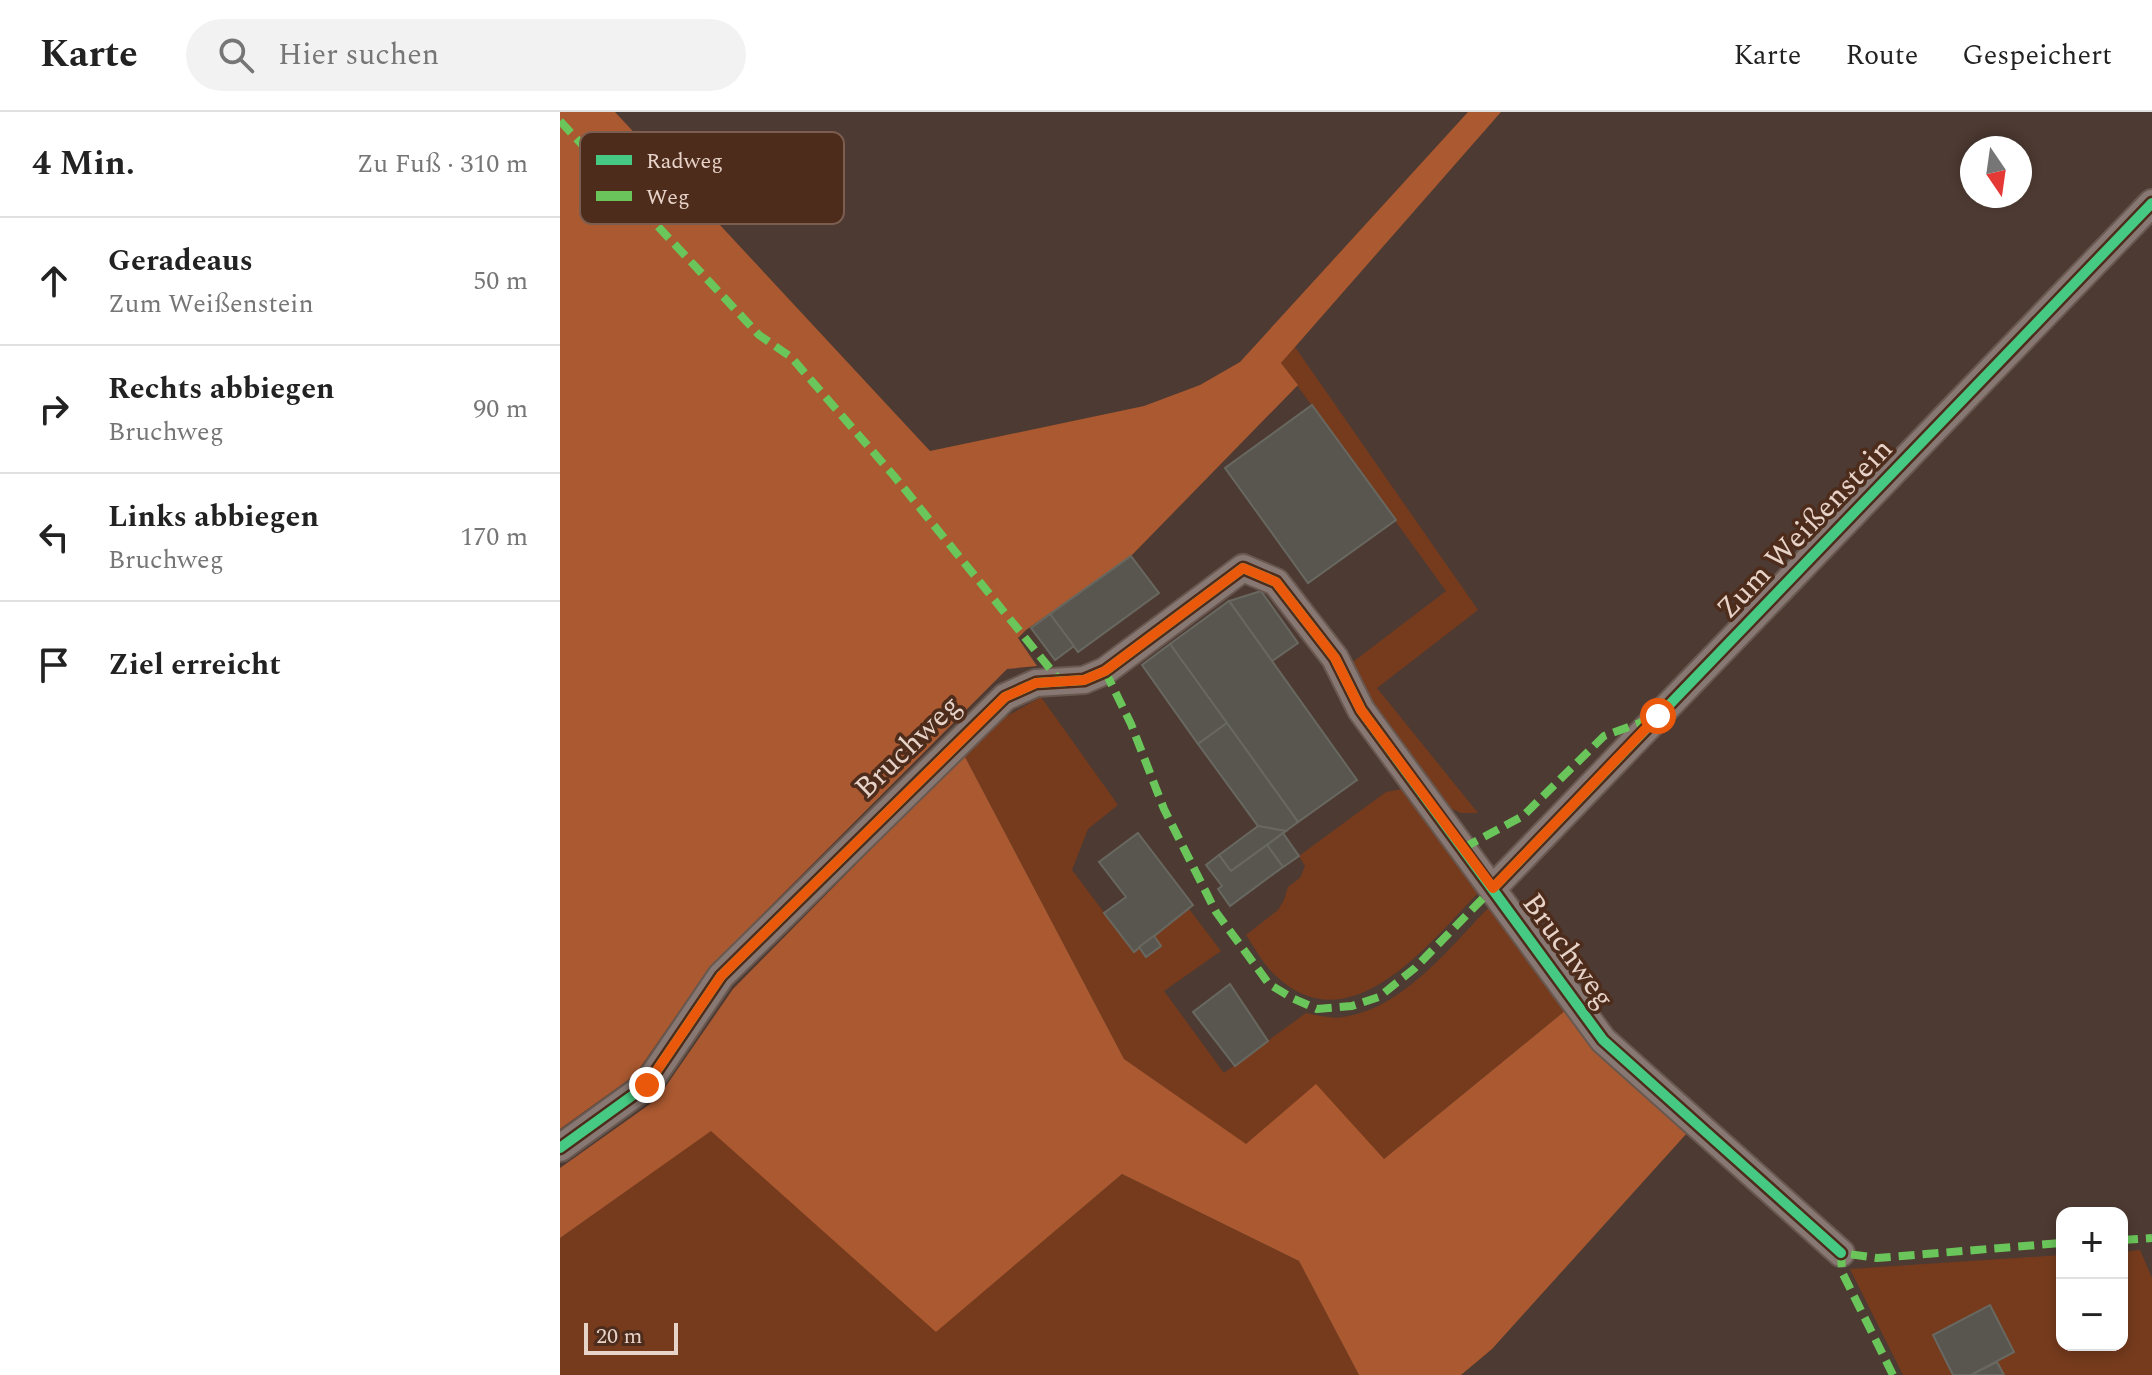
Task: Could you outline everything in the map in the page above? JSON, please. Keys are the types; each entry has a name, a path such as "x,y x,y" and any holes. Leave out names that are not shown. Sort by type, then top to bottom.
{"street":[{"name":"Zum Weißenstein","path":"1493,888 2152,203"},
{"name":"Bruchweg","path":"560,1148 647,1085 721,976 1005,697 1036,683 1084,680 1105,671 1243,568 1276,582 1335,658 1361,710 1603,1040 1841,1253"}],"shaded area":[{"path":"560,112 615,112 634,132 580,132 580,224 719,224 930,451 1144,406 1200,385 1240,362 1468,112 1501,112 1281,363 1298,385 1131,556 1018,638 1037,666 1007,669 710,967 635,1075 560,1129"},
{"path":"1295,347 1478,610 1377,688 1478,813 1461,813 1444,805 1397,746 1349,665 1446,591 1281,363"},
{"path":"1041,697 1118,805 1088,829 1072,870 1133,951 1139,947 1146,957 1161,946 1154,936 1189,909 1221,951 1164,991 1224,1073 1306,1013 1343,1017 1365,1012 1386,1002 1424,973 1491,905 1566,1010 1384,1159 1246,1145 1124,1059 964,755 1000,720"},
{"path":"964,755 1124,1059 1246,1144 1316,1084 1384,1159 1566,1010 1592,1047 1688,1132 1492,1349 1461,1375 1359,1375 1299,1261 1122,1174 936,1332 711,1131 560,1238 560,1168 657,1099 733,989"},
{"path":"1407,788 1480,891 1413,959 1387,979 1360,994 1332,1000 1303,994 1271,971 1246,935 1278,910 1288,887 1300,878 1305,866 1299,856 1386,792"},
{"path":"711,1130 936,1331 1122,1174 1299,1261 1359,1375 560,1375 560,1238"},
{"path":"2140,1250 2152,1278 2152,1375 2004,1375 1997,1362 2014,1352 1990,1306 1933,1335 1953,1375 1903,1375 1850,1269 2056,1255 2056,1351 2128,1351 2128,1251"}],"building":[{"path":"1312,405 1396,520 1308,583 1225,468"},
{"path":"1131,556 1159,593 1078,652 1050,614"},
{"path":"1261,591 1298,643 1272,661 1229,601"},
{"path":"1229,601 1357,780 1298,822 1170,644"},
{"path":"1050,614 1074,646 1055,660 1031,628"},
{"path":"1170,644 1227,723 1198,744 1142,665"},
{"path":"1227,723 1298,822 1286,831 1258,826 1198,744"},
{"path":"1258,826 1286,831 1231,871 1219,855"},
{"path":"1138,833 1193,905 1134,952 1104,913 1126,897 1099,862"},
{"path":"1283,833 1299,856 1283,867 1267,845"},
{"path":"1267,845 1283,867 1230,906 1218,889 1222,886 1206,865 1219,855 1231,871"},
{"path":"1154,936 1161,946 1146,957 1139,947"},
{"path":"1230,984 1268,1041 1235,1066 1193,1012"},
{"path":"1990,1305 2014,1352 1971,1375 1953,1375 1933,1335"},
{"path":"1997,1362 2004,1375 1971,1375"}],"marked path":[{"path":"560,121 580,143"},
{"path":"656,224 759,335 791,357 894,476 1060,681"},
{"path":"1105,671 1131,724 1164,809 1216,912 1269,984 1292,998 1317,1009 1352,1006 1379,997 1415,968 1493,888"},
{"path":"1463,848 1523,816 1604,736 1651,719"},
{"path":"2128,1240 2152,1238"},
{"path":"1893,1375 1842,1272 1841,1253 1877,1258 2056,1243"}],"cycle path":[{"path":"1493,888 2152,203"},
{"path":"560,1148 647,1085 721,976 1005,697 1036,683 1084,680 1105,671 1243,568 1276,582 1335,658 1361,710 1603,1040 1841,1253"}],"route":[{"path":"647,1085 721,976 1005,697 1036,683 1084,680 1105,671 1243,568 1276,582 1335,658 1361,710 1493,888 1658,716"}]}
